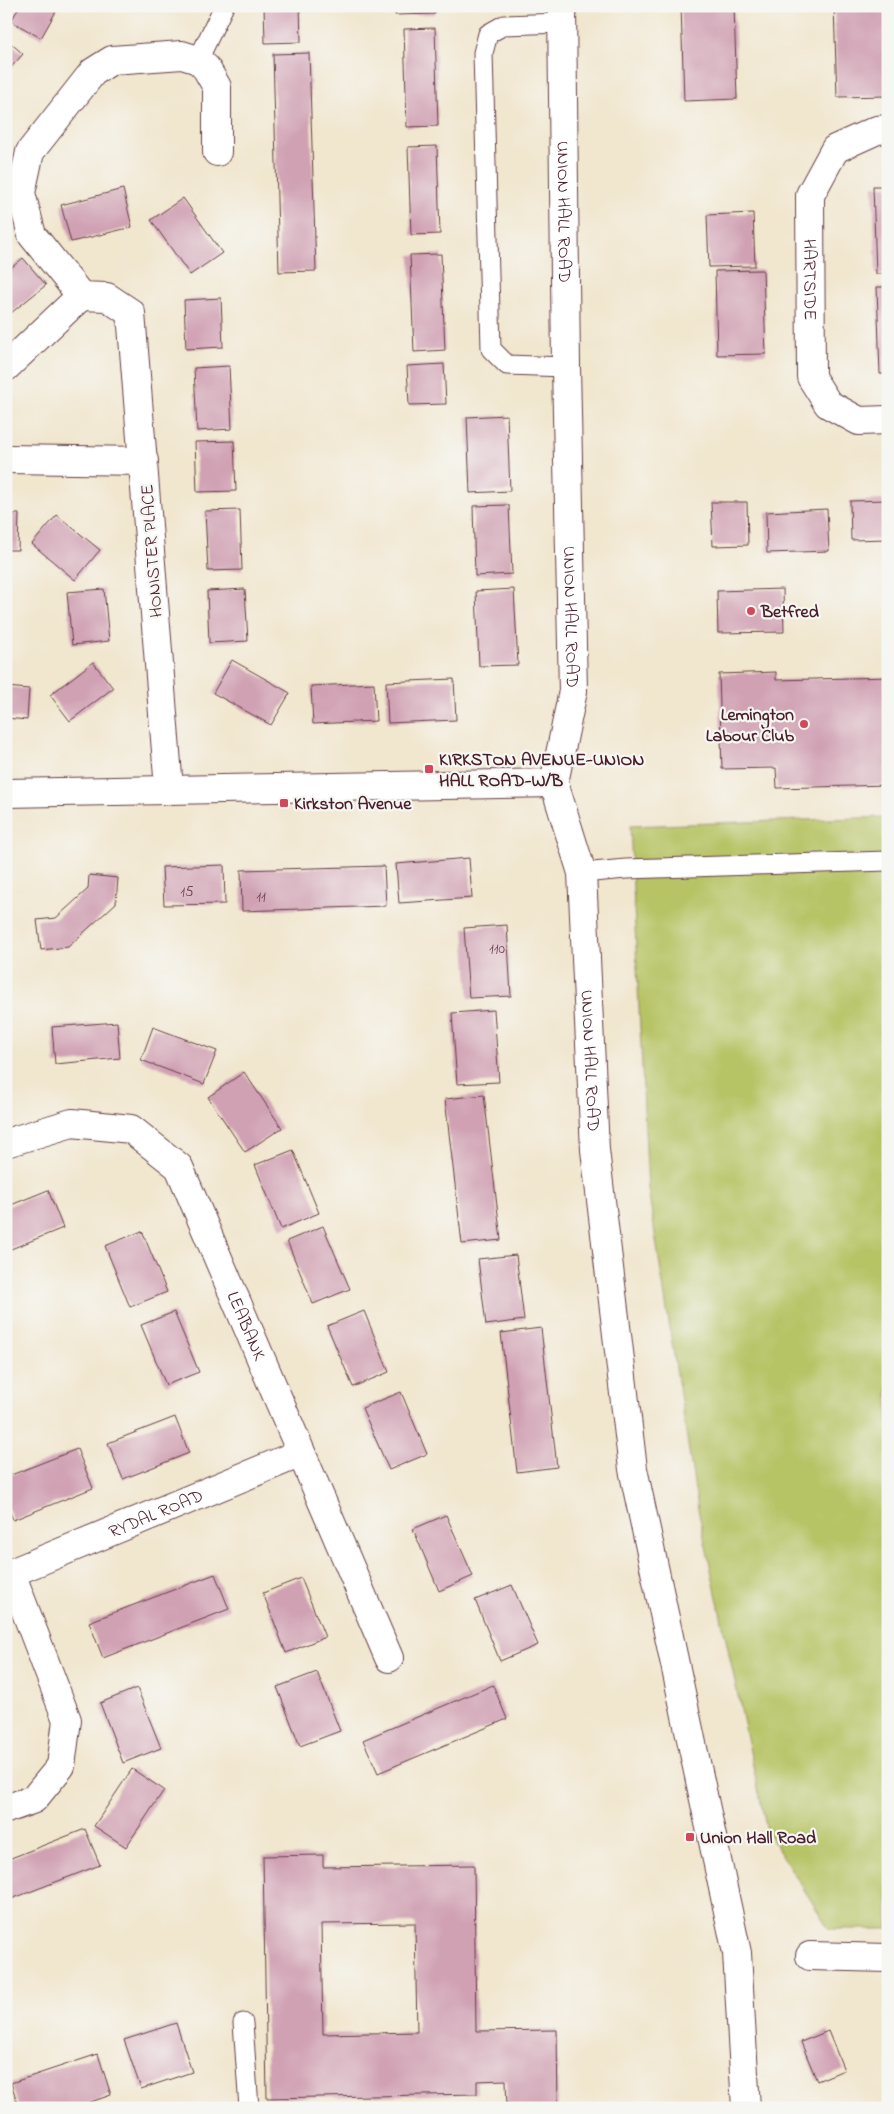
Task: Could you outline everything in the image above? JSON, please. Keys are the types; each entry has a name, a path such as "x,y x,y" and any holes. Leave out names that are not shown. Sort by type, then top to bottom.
{"street":[{"name":"UNION HALL ROAD","path":"562,15 566,367 573,691 554,783 582,872 595,1150 632,1469 737,1953 750,2103"},
{"path":"6,367 81,296 32,235 21,193 30,152 93,72 112,60 182,56 198,60 206,68 216,87 216,152"},
{"name":"HARTSIDE","path":"888,129 877,130 835,148 810,195 811,377 828,404 859,420 888,420"},
{"name":"HONISTER PLACE","path":"81,296 107,297 131,313 169,790"},
{"path":"6,459 144,461"},
{"path":"6,793 554,783"},
{"name":"LEABANK","path":"6,1142 72,1123 131,1130 179,1167 389,1658"},
{"name":"RYDAL ROAD","path":"6,1809 34,1799 61,1766 67,1720 9,1574 301,1453"},
{"path":"810,1956 888,1958"}],"lane":[{"path":"198,60 224,6"},
{"path":"562,15 504,25 488,34 483,53 491,349 507,365 566,367"},
{"path":"582,872 888,861"},
{"path":"243,2024 249,2108"}],"green space":[{"path":"888,817 888,1929 829,1929 767,1831 698,1509 648,1189 630,826"}],"building":[{"path":"20,6 59,6 41,38 11,21"},
{"path":"264,6 300,6 301,42 265,43"},
{"path":"395,6 435,6 435,14 395,15"},
{"path":"681,6 734,6 737,99 684,101"},
{"path":"834,6 888,6 888,96 837,97"},
{"path":"435,28 438,126 407,127 404,29"},
{"path":"6,39 23,54 6,73"},
{"path":"309,53 316,271 279,272 273,54"},
{"path":"437,146 440,234 411,235 408,147"},
{"path":"873,186 888,186 888,274 876,274"},
{"path":"123,189 132,227 71,242 61,205"},
{"path":"183,198 222,253 190,275 151,220"},
{"path":"753,213 755,266 709,267 707,215"},
{"path":"441,254 445,350 414,352 410,255"},
{"path":"23,258 46,285 6,317 6,272"},
{"path":"763,270 766,354 717,355 715,271"},
{"path":"877,287 888,287 888,374 880,374"},
{"path":"221,298 223,347 186,349 184,300"},
{"path":"444,364 446,404 409,405 407,366"},
{"path":"229,366 232,429 197,431 194,368"},
{"path":"507,415 510,491 470,493 467,417"},
{"path":"234,441 236,491 197,492 195,442"},
{"path":"888,500 888,539 851,540 850,501"},
{"path":"711,502 747,502 748,545 713,546"},
{"path":"509,505 512,574 475,576 473,506"},
{"path":"827,509 829,551 767,553 766,512"},
{"path":"240,510 242,570 208,571 205,511"},
{"path":"6,514 19,514 18,550 6,550"},
{"path":"57,515 100,550 75,580 32,544"},
{"path":"104,589 109,641 72,645 67,592"},
{"path":"245,589 248,641 209,643 207,591"},
{"path":"514,589 518,665 479,666 476,591"},
{"name":"Betfred","path":"783,589 784,632 718,633 717,591"},
{"path":"232,660 290,693 271,725 213,693"},
{"path":"93,662 113,688 70,721 50,695"},
{"name":"Lemington Labour Club","path":"776,672 776,680 888,677 888,785 777,788 776,768 722,769 719,674"},
{"path":"454,679 456,720 388,723 386,682"},
{"path":"374,683 376,721 313,724 311,686"},
{"path":"6,687 29,689 27,720 6,718"},
{"path":"469,858 472,898 399,903 396,864"},
{"path":"224,865 225,904 164,905 162,867"},
{"path":"384,866 386,906 242,911 241,870"},
{"path":"89,875 118,878 116,903 68,947 41,950 37,920 56,918 88,889"},
{"path":"507,925 511,996 469,998 464,928"},
{"path":"494,1010 499,1082 457,1084 452,1013"},
{"path":"117,1022 120,1058 55,1064 52,1027"},
{"path":"153,1027 217,1051 204,1084 141,1060"},
{"path":"244,1072 282,1128 245,1152 208,1097"},
{"path":"484,1095 501,1240 462,1244 445,1099"},
{"path":"293,1150 319,1213 281,1229 255,1165"},
{"path":"48,1190 63,1228 6,1251 6,1207"},
{"path":"323,1226 350,1289 313,1304 287,1241"},
{"path":"142,1231 167,1292 130,1307 105,1246"},
{"path":"516,1255 524,1320 486,1325 478,1259"},
{"path":"364,1311 389,1372 353,1387 327,1326"},
{"path":"174,1312 199,1372 166,1385 141,1325"},
{"path":"541,1328 557,1467 517,1472 501,1333"},
{"path":"401,1392 427,1454 389,1470 362,1408"},
{"path":"175,1417 189,1453 123,1479 108,1443"},
{"path":"77,1449 93,1488 13,1520 6,1502 6,1477"},
{"path":"446,1515 473,1576 439,1591 413,1529"},
{"path":"215,1574 229,1609 103,1658 89,1622"},
{"path":"301,1578 325,1637 286,1653 263,1593"},
{"path":"512,1585 538,1645 500,1661 475,1600"},
{"path":"317,1672 340,1731 300,1746 277,1687"},
{"path":"493,1685 507,1719 378,1773 363,1740"},
{"path":"137,1688 161,1748 123,1763 100,1703"},
{"path":"132,1769 164,1790 126,1847 94,1826"},
{"path":"85,1829 100,1865 6,1901 6,1860"},
{"path":"323,1855 323,1867 474,1865 476,2031 557,2030 558,2108 507,2108 506,2080 477,2081 477,2094 267,2098 263,1856","holes":["415,1923 417,2032 323,2034 321,1924"]},
{"path":"176,2023 192,2072 141,2089 124,2040"},
{"path":"828,2031 844,2070 817,2081 801,2042"},
{"path":"98,2054 111,2095 73,2108 19,2108 11,2083"}],"place":[{"name":"Betfred","path":"751,611"},
{"name":"Lemington Labour Club","path":"804,724"},
{"name":"KIRKSTON AVENUE-UNION HALL ROAD-W/B","path":"429,769"},
{"name":"Kirkston Avenue","path":"284,803"},
{"name":"Union Hall Road","path":"690,1837"}]}
